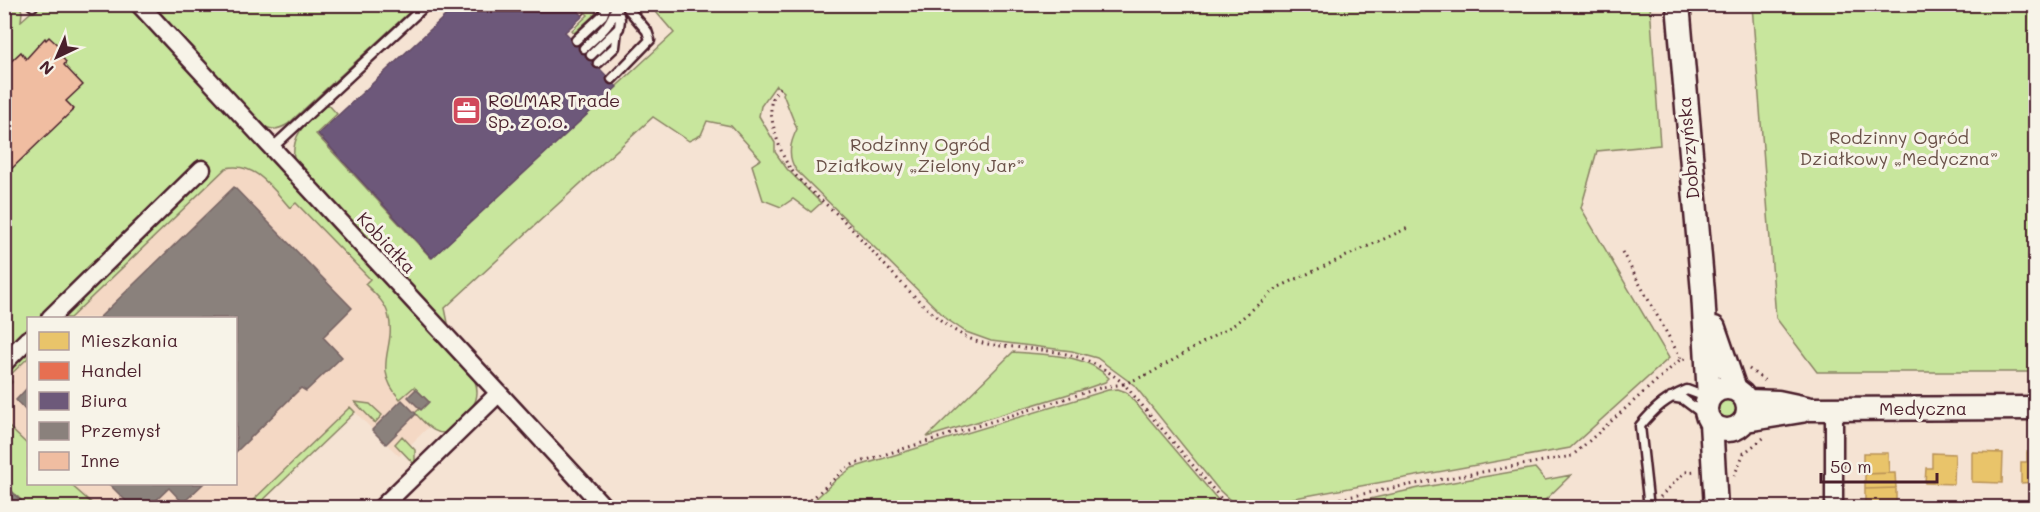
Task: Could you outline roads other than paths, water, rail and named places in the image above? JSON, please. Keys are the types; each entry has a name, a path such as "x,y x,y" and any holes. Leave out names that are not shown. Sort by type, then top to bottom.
{"main road":[{"name":"Dobrzyńska","path":"1678,4 1703,292 1712,454 1722,494"},
{"name":"Dobrzyńska","path":"1703,292 1741,410"},
{"path":"1720,389 1741,410 1723,431 1709,413 1720,389"},
{"name":"Medyczna","path":"1741,410 1778,402 1811,409 1834,410 2036,408"},
{"path":"1722,494 1731,441 1741,410"}],"street":[{"name":"Kobiałka","path":"139,4 604,507"},
{"path":"51,317 202,169"},
{"path":"4,363 27,340"},
{"path":"381,507 499,393"},
{"path":"1834,410 1834,507"}],"lane":[{"path":"272,148 427,4"},
{"path":"576,40 603,15 607,4"},
{"path":"584,48 610,23 616,4 620,19 617,42 615,47 598,63"},
{"path":"612,79 650,40 644,26 624,4"},
{"path":"591,55 617,30"},
{"path":"1649,507 1640,426 1658,405 1687,390 1709,413"},
{"path":"1671,397 1683,399 1709,413"}],"place":[{"name":"ROLMAR Trade Sp. z o.o.","path":"467,111"}],"park label":[{"name":"Rodzinny Ogród Działkowy „Medyczna”","path":"1899,148"},
{"name":"Rodzinny Ogród Działkowy „Zielony Jar”","path":"920,155"}]}
